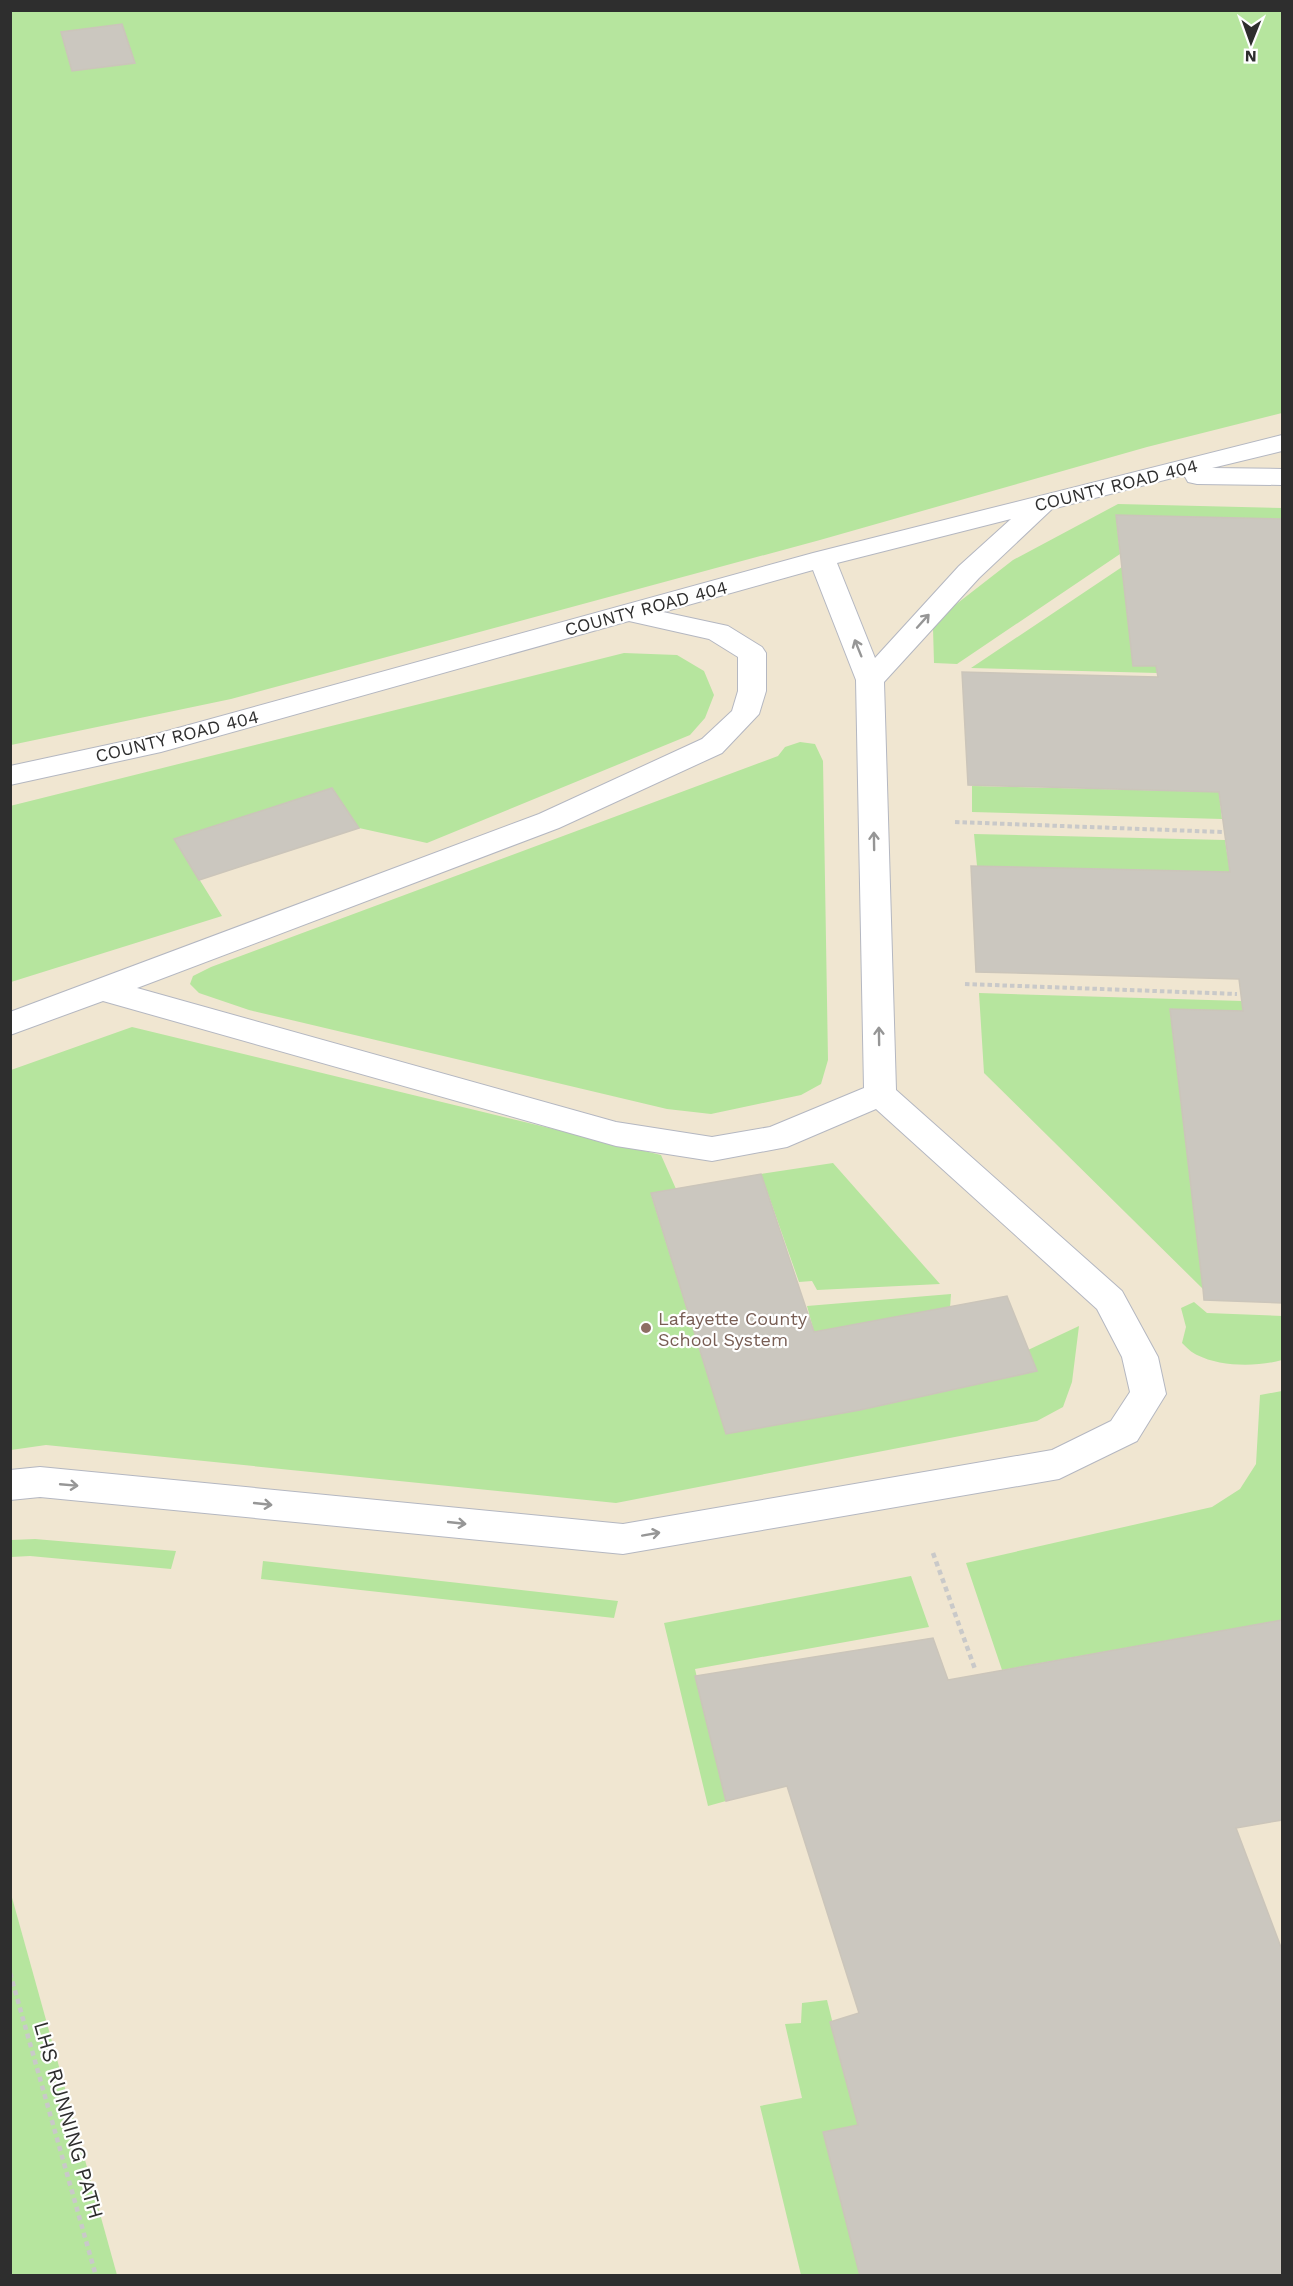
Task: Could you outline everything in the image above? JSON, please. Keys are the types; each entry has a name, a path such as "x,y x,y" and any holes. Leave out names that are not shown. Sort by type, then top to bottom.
{"street":[{"name":"COUNTY ROAD 404","path":"10,776 151,745 822,560 1282,443"},
{"path":"1150,476 1282,477"},
{"path":"870,680 969,572 1045,502"},
{"path":"10,1485 40,1482 623,1539 1059,1464 1124,1431 1148,1394 1140,1357 1110,1300 880,1094 870,680 822,560"},
{"path":"10,1024 549,821 711,746 745,714 752,691 752,653 718,632 629,613"},
{"path":"104,990 616,1134 712,1149 775,1138 880,1094"}],"path":[{"path":"955,822 1222,832"},
{"path":"965,984 1237,994"},
{"path":"933,1553 975,1669"},
{"name":"LHS RUNNING PATH","path":"10,1973 96,2276"}],"shaded area":[{"name":"Lafayette County School System","path":"1282,177 1282,2275 78,2275 10,2039 10,618"}],"green space":[{"path":"11,11 1282,11 1282,413 1147,447 820,540 231,699 11,745"},
{"path":"1118,504 1282,508 1282,519 1116,515 1120,554 957,664 934,663 933,628 941,616 1013,560"},
{"path":"1122,567 1133,665 1156,666 1157,673 971,668"},
{"path":"624,653 677,655 704,671 714,695 705,718 690,735 427,843 359,828 332,789 175,840 222,916 11,982 10,806"},
{"path":"800,742 815,744 823,761 828,1060 821,1084 801,1095 711,1114 667,1109 249,1010 199,993 190,984 193,976 211,967 778,756 785,747"},
{"path":"972,786 1219,792 1222,819 972,812"},
{"path":"974,834 1225,840 1230,872 977,866"},
{"path":"979,993 1242,1001 1243,1011 1170,1010 1203,1289 984,1073"},
{"path":"132,1027 661,1155 676,1189 651,1194 726,1434 1036,1371 1028,1350 1079,1326 1072,1382 1063,1407 1037,1421 616,1503 46,1445 11,1450 11,1070"},
{"path":"833,1163 940,1284 817,1290 812,1281 799,1282 761,1174"},
{"path":"951,1294 950,1308 814,1332 807,1306"},
{"path":"1194,1302 1207,1313 1282,1316 1282,1360 1239,1365 1217,1362 1193,1353 1182,1343 1186,1327 1181,1308"},
{"path":"1282,1391 1282,1620 1002,1670 966,1563 1212,1507 1240,1489 1256,1464 1260,1395"},
{"path":"35,1539 176,1551 171,1569 30,1556 11,1557 11,1540"},
{"path":"263,1561 618,1601 614,1618 261,1579"},
{"path":"911,1576 929,1627 695,1669 726,1801 708,1806 664,1623"},
{"path":"11,1894 117,2275 11,2275"},
{"path":"827,2000 858,2125 823,2132 860,2275 801,2275 760,2106 802,2098 785,2024 801,2023 802,2003"}],"building":[{"path":"122,24 135,63 72,71 61,32"},
{"path":"1116,515 1282,519 1282,1303 1204,1300 1170,1009 1243,1011 1239,979 976,972 971,866 1230,872 1219,792 968,785 962,672 1158,677 1156,666 1133,666"},
{"path":"332,788 359,828 199,880 174,839"},
{"path":"761,1174 814,1332 1007,1296 1037,1371 860,1410 726,1434 651,1193"},
{"path":"1282,1620 1282,1820 1236,1828 1282,1950 1282,2276 860,2276 823,2132 858,2125 830,2022 859,2013 787,1786 726,1801 695,1676 933,1638 948,1680"}],"place":[{"name":"Lafayette County School System","path":"646,1328"}]}
